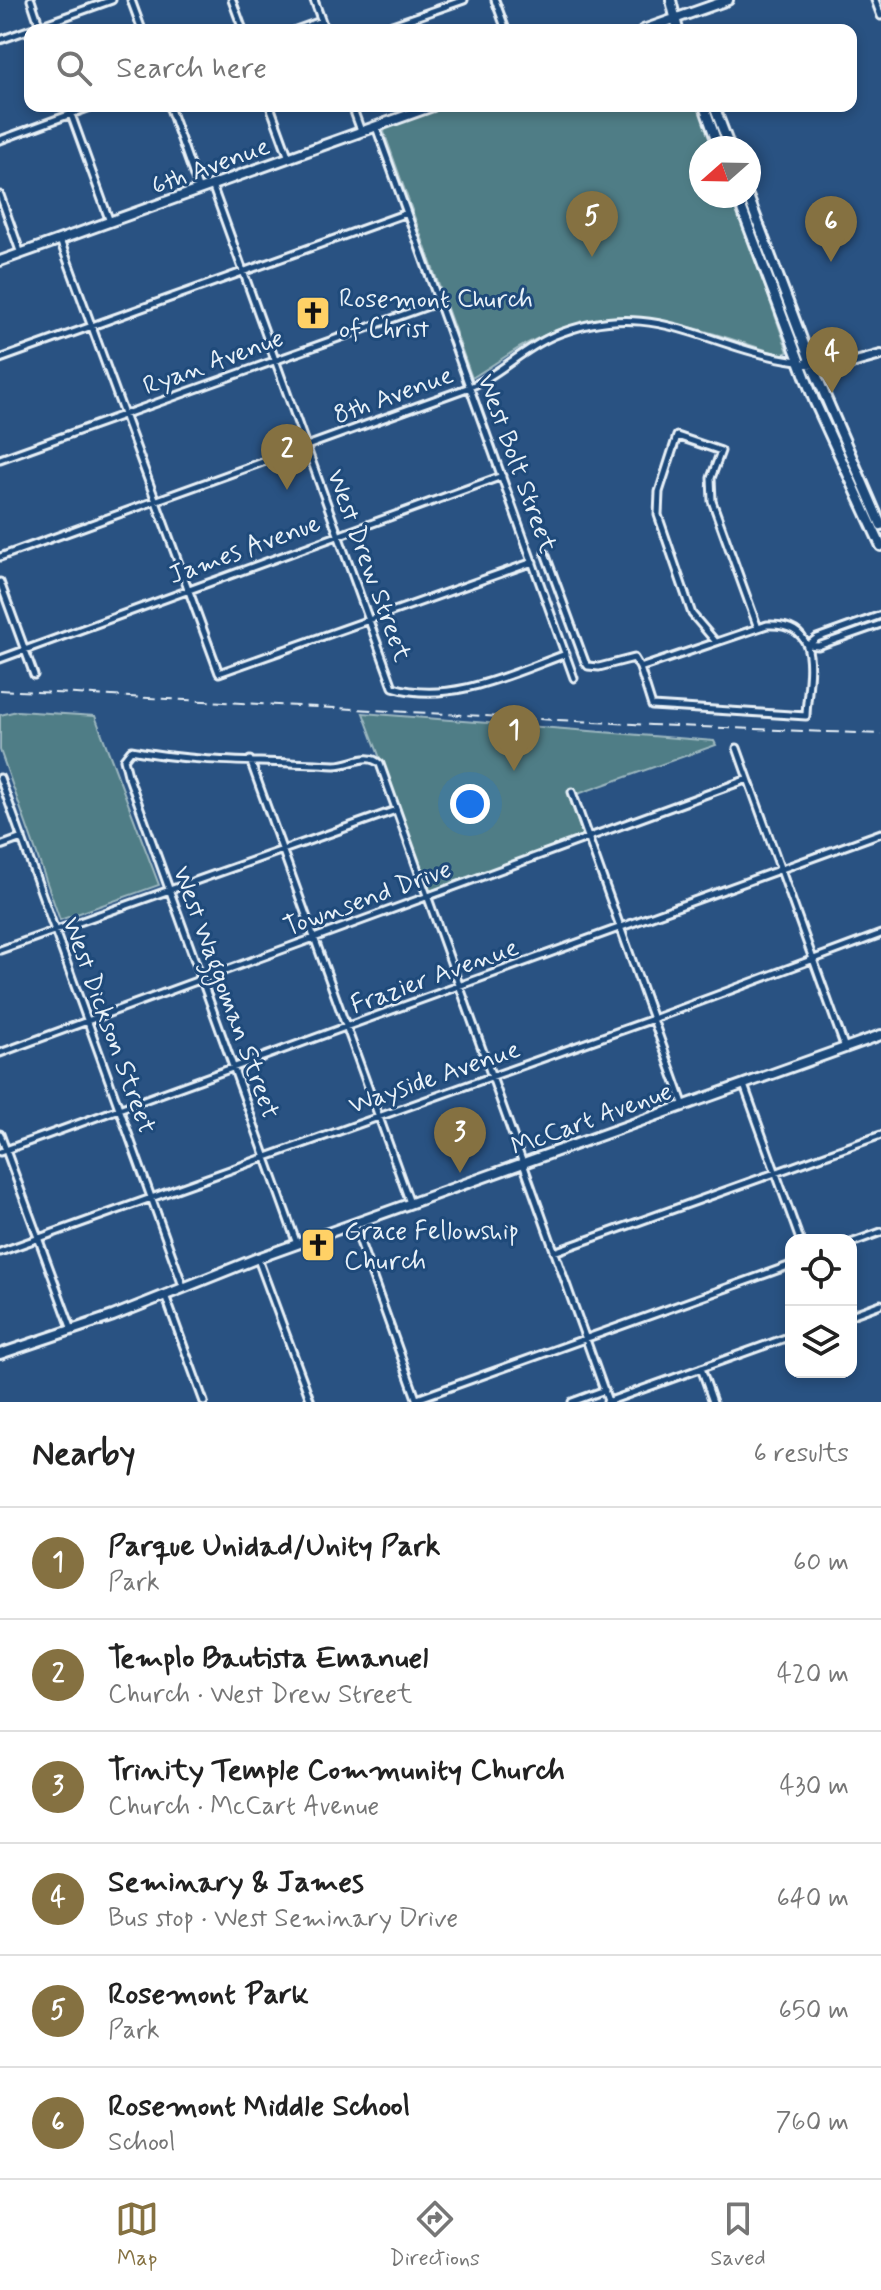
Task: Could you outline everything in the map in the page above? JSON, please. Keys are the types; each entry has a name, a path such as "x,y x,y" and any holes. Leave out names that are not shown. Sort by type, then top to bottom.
{"main road":[{"path":"671,0 679,24"},
{"path":"660,24 728,0"},
{"name":"6th Avenue","path":"0,261 416,112"},
{"path":"706,112 714,136"},
{"path":"716,112 725,136"},
{"path":"741,208 798,361 859,503 881,546"},
{"path":"752,208 811,363 881,525"},
{"path":"766,274 776,271"},
{"path":"798,361 848,364 881,355"},
{"name":"McCart Avenue","path":"0,1354 72,1330 258,1258 881,1035"}],"street":[{"path":"31,0 39,24"},
{"path":"50,24 112,0"},
{"path":"131,0 140,24"},
{"path":"232,0 241,24"},
{"path":"314,0 322,24"},
{"path":"395,24 464,0"},
{"path":"495,0 504,24"},
{"path":"875,0 881,16"},
{"path":"313,24 321,21"},
{"path":"0,40 24,33"},
{"path":"0,140 76,112"},
{"path":"171,112 199,190"},
{"path":"272,112 289,158"},
{"path":"354,112 361,132"},
{"path":"71,114 110,222"},
{"name":"West Bolt Street","path":"376,126 574,678"},
{"name":"West Drew Street","path":"212,185 393,687 412,691 455,691 566,654"},
{"path":"0,195 21,254"},
{"path":"0,359 407,213"},
{"path":"60,240 219,673 533,562"},
{"name":"Ryan Avenue","path":"0,459 439,302"},
{"name":"8th Avenue","path":"0,557 470,387 485,381 519,354 555,336 590,326 623,320 675,326 766,356 798,361"},
{"path":"715,641 692,614 658,515 659,492 677,436 721,451 711,478 712,501 758,628"},
{"name":"James Avenue","path":"0,659 502,476"},
{"path":"545,553 585,662 588,666 599,667 629,658 636,660 652,706 806,716 807,681 812,662 800,634 786,625 758,628 640,668"},
{"path":"0,582 34,675"},
{"path":"807,645 817,638 881,615"},
{"path":"807,645 818,646 878,625 871,618"},
{"path":"737,748 845,1048"},
{"name":"West Waggoman Street","path":"250,760 171,756 131,750 124,759 297,1244"},
{"path":"411,1204 250,760 338,766 375,758 384,771 607,1402 785,1338"},
{"name":"West Dickson Street","path":"0,778 183,1286"},
{"name":"Townsend Drive","path":"0,1053 748,779"},
{"path":"572,792 684,1106"},
{"path":"0,950 396,810"},
{"name":"Frazier Avenue","path":"3,1151 881,833"},
{"path":"0,846 22,838"},
{"name":"Wayside Avenue","path":"0,1252 653,1019 881,934"},
{"path":"744,1085 798,1234"},
{"path":"0,1134 3,1151 72,1330"},
{"path":"554,1252 881,1135"},
{"path":"354,1225 417,1400 785,1267"},
{"path":"857,1241 881,1232"},
{"path":"258,1258 311,1402"},
{"path":"164,1294 204,1402"},
{"path":"857,1313 881,1304"},
{"path":"701,1368 713,1402"},
{"path":"572,1402 605,1390"}],"green space":[{"path":"430,112 701,112 710,136 689,136 689,208 737,208 788,352 781,355 686,326 626,318 564,328 515,350 472,378 384,132 386,127"},
{"path":"17,711 95,716 159,885 60,920 0,750 0,715"},
{"path":"363,713 714,741 716,745 569,797 583,837 430,891"}],"railway":[{"path":"0,690 651,725 881,734"}],"place":[{"name":"Rosemont Park","path":"592,257"},
{"name":"Rosemont Middle School","path":"831,262"},
{"name":"Rosemont Church of Christ","path":"313,313"},
{"name":"Seminary & James","path":"832,393"},
{"name":"Templo Bautista Emanuel","path":"287,490"},
{"name":"Parque Unidad/Unity Park","path":"514,771"},
{"name":"Trinity Temple Community Church","path":"460,1173"},
{"name":"Grace Fellowship Church","path":"318,1245"}]}
